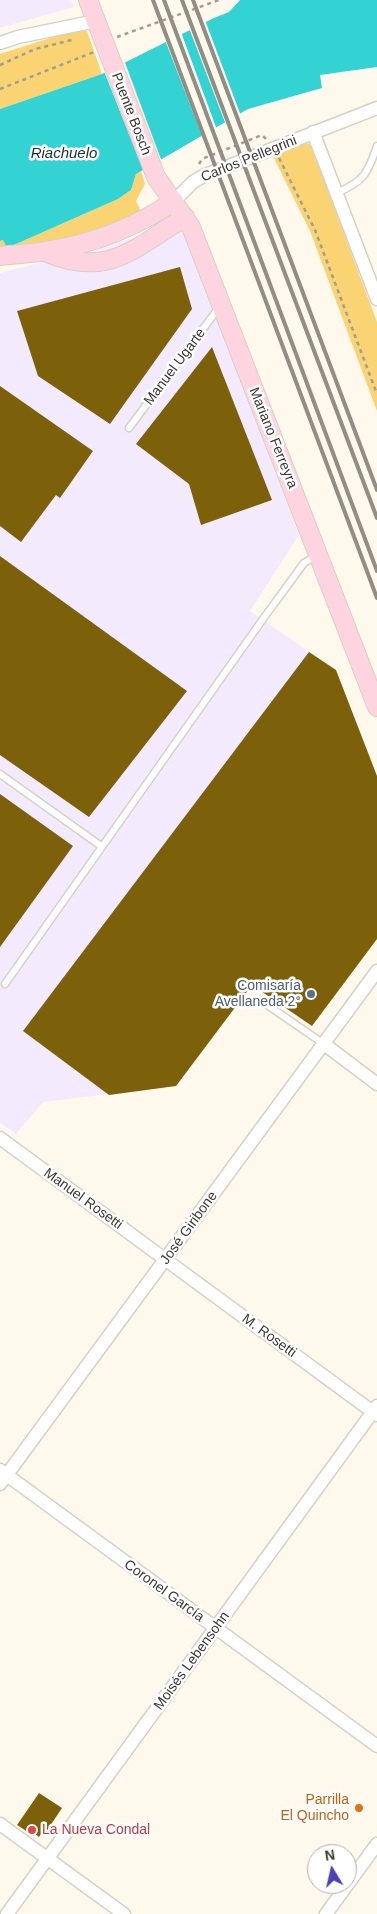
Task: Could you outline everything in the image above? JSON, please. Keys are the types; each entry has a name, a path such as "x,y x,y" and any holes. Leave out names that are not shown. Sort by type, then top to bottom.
{"street":[{"name":"Puente Bosch","path":"88,0 156,177"},
{"path":"0,43 18,36 96,21"},
{"name":"Carlos Pellegrini","path":"0,256 44,252 88,242 144,220 174,201 193,182 203,176 377,108"},
{"path":"313,132 377,299"},
{"name":"Mariano Ferreyra","path":"156,177 185,217 320,555 377,707"},
{"name":"Carlos Pellegrini","path":"44,252 69,261 96,264 121,256 185,217"},
{"path":"88,242 84,253 86,258 96,264"},
{"name":"José Giribone","path":"2,1476 166,1260 377,971"},
{"path":"324,1044 377,1084"},
{"name":"Manuel Rosetti","path":"0,1138 166,1260"},
{"name":"M. Rosetti","path":"166,1260 376,1411"},
{"name":"Moisés Lebensohn","path":"7,1914 376,1411"},
{"name":"Coronel García","path":"2,1476 377,1746"},
{"path":"0,1824 124,1914"},
{"path":"326,1914 376,1848"}],"lane":[{"path":"336,193 352,187 365,176 377,146"},
{"name":"Manuel Ugarte","path":"129,428 221,305"},
{"path":"5,984 101,846 304,563 320,555"},
{"path":"0,774 101,846"},
{"path":"260,1000 324,1044"}],"path":[{"path":"0,89 219,0"},
{"path":"0,65 35,49 73,40"},
{"path":"198,169 202,159 262,135 281,160 315,230 377,394"}],"shaded area":[{"path":"0,0 71,0 74,7 0,28"},
{"path":"72,31 87,31 102,74 0,109 0,54"},
{"path":"303,141 311,145 377,322 377,411 310,231 273,156"},
{"path":"141,171 145,184 136,201 142,214 86,236 0,250 0,241 3,240 7,248 118,199 131,190 136,174"},
{"path":"182,225 299,535 250,611 336,670 377,776 377,939 252,985 176,1086 43,1102 16,1134 0,1123 0,273"}],"water":[{"name":"Riachuelo","path":"240,0 377,0 377,67 320,75 322,88 248,109 136,174 131,190 118,199 7,248 3,240 0,241 0,109 102,74 229,12"}],"pier":[{"path":"205,20 241,116 226,125 189,28"},
{"path":"181,32 217,130 203,138 165,40"},
{"path":"124,60 162,162 144,172 104,71"}],"building":[{"path":"180,267 192,309 110,424 38,376 17,311"},
{"path":"212,347 272,500 201,525 189,484 136,444"},
{"path":"0,386 93,451 60,498 56,495 21,542 0,526"},
{"path":"0,556 187,691 89,817 0,755"},
{"path":"309,652 336,670 377,776 377,939 312,1026 252,985 176,1086 109,1095 23,1031"},
{"path":"0,794 73,846 0,947"},
{"path":"39,1793 62,1808 44,1835 41,1834 39,1837 35,1834 34,1836 17,1825"}],"railway":[{"path":"153,0 377,598"},
{"path":"164,0 377,571"},
{"path":"182,0 377,518"},
{"path":"193,0 377,490"}],"place":[{"name":"Comisaría Avellaneda 2°","path":"311,994"},
{"name":"Parrilla El Quincho","path":"359,1808"},
{"name":"La Nueva Condal","path":"32,1830"}]}
